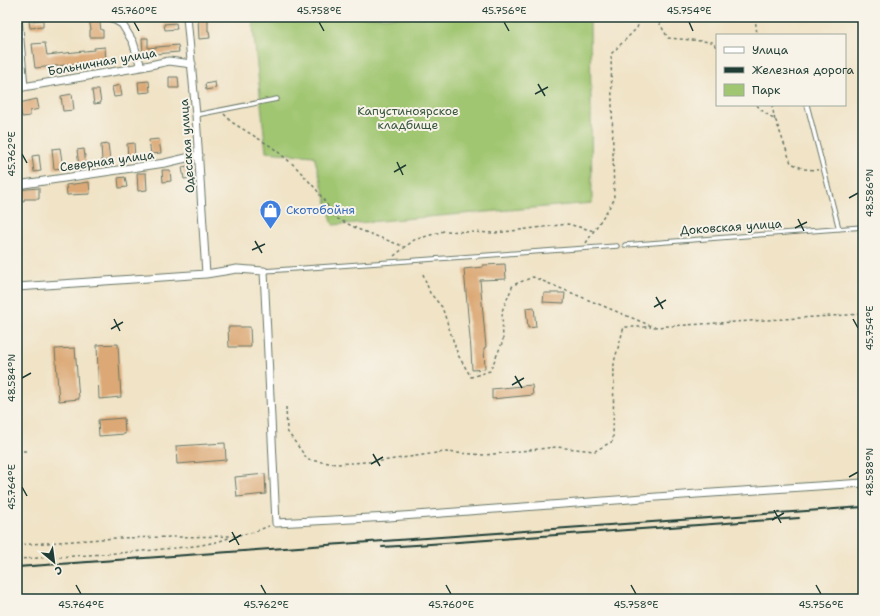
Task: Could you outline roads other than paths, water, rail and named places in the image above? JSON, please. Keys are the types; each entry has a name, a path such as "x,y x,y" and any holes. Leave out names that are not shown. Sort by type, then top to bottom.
{"street":[{"path":"18,17 21,87"},
{"path":"110,17 122,24 133,42 141,67"},
{"name":"Одесская улица","path":"187,17 199,155 206,274"},
{"name":"Больничная улица","path":"21,87 169,61 192,64"},
{"name":"Северная улица","path":"17,185 164,164 199,155"},
{"path":"17,287 206,274 237,269 264,271 276,523 389,517 689,494 863,483"}],"lane":[{"path":"196,115 278,99"},
{"path":"807,106 839,229"},
{"name":"Доковская улица","path":"625,245 863,228"},
{"path":"264,271 388,261 617,246"}],"railway":[{"path":"17,567 863,507"},
{"path":"382,547 799,518"},
{"path":"798,599 863,595"}],"place":[{"name":"Скотобойня","path":"270,230"}],"park label":[{"name":"Капустиноярское кладбище","path":"408,118"}]}
